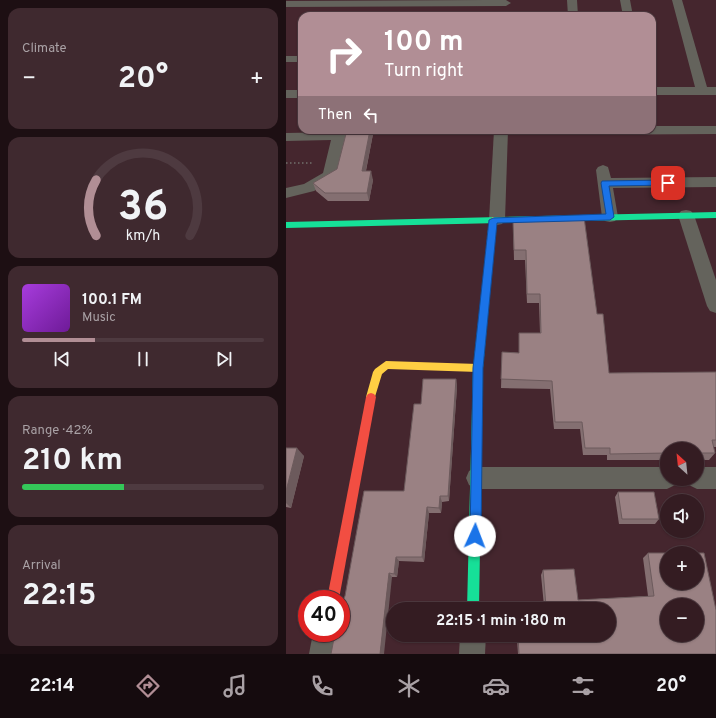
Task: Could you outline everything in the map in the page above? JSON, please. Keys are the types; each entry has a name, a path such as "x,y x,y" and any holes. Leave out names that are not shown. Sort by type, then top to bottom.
{"street":[{"path":"572,0 573,12"},
{"path":"625,0 627,12"},
{"path":"677,0 702,91"},
{"path":"286,4 507,1 506,12"},
{"path":"286,59 298,59"},
{"path":"656,91 716,91"},
{"path":"286,94 298,94"},
{"path":"656,130 716,130"},
{"path":"473,602 477,478 478,368 495,220 501,134"},
{"path":"286,137 339,136 330,175 316,185 295,192 286,192"},
{"path":"610,217 604,177 716,182"},
{"path":"686,215 716,306"},
{"path":"286,224 716,215"},
{"path":"335,590 373,388 380,367 391,364 478,368"},
{"path":"477,478 660,478"},
{"path":"704,478 716,478"},
{"path":"322,654 324,642"},
{"path":"472,654 473,642"}],"path":[{"path":"286,163 333,162"}],"building":[{"path":"346,134 369,134 362,171 371,171 367,193 325,193 313,183 337,169"},
{"path":"584,217 597,314 603,314 609,373 716,372 716,440 712,440 715,453 704,453 704,442 660,442 660,453 610,454 610,448 585,448 582,422 555,422 552,381 501,379 502,352 519,353 519,333 541,333 540,294 527,294 526,250 514,250 513,221 565,220 564,218"},
{"path":"423,379 456,379 448,496 440,496 439,508 427,507 422,557 396,557 394,574 389,573 380,654 331,654 333,642 350,642 350,590 346,590 364,491 404,491 414,404 421,404"},
{"path":"286,448 297,448 286,491"},
{"path":"618,492 654,492 659,519 622,519"},
{"path":"648,553 660,553 660,590 704,590 704,553 716,610 716,654 519,654 518,642 616,642 616,602 546,602 543,570 574,569 578,600 654,596"}],"traffic: fast":[{"path":"286,225 716,215"},
{"path":"473,602 478,368 488,270"}],"traffic: slow":[{"path":"488,270 493,220"},
{"path":"371,397 378,372 386,365 478,368"}],"traffic: jam":[{"path":"335,590 371,397"}],"route":[{"path":"475,536 478,368 493,220 610,217 605,183 668,183"}]}
